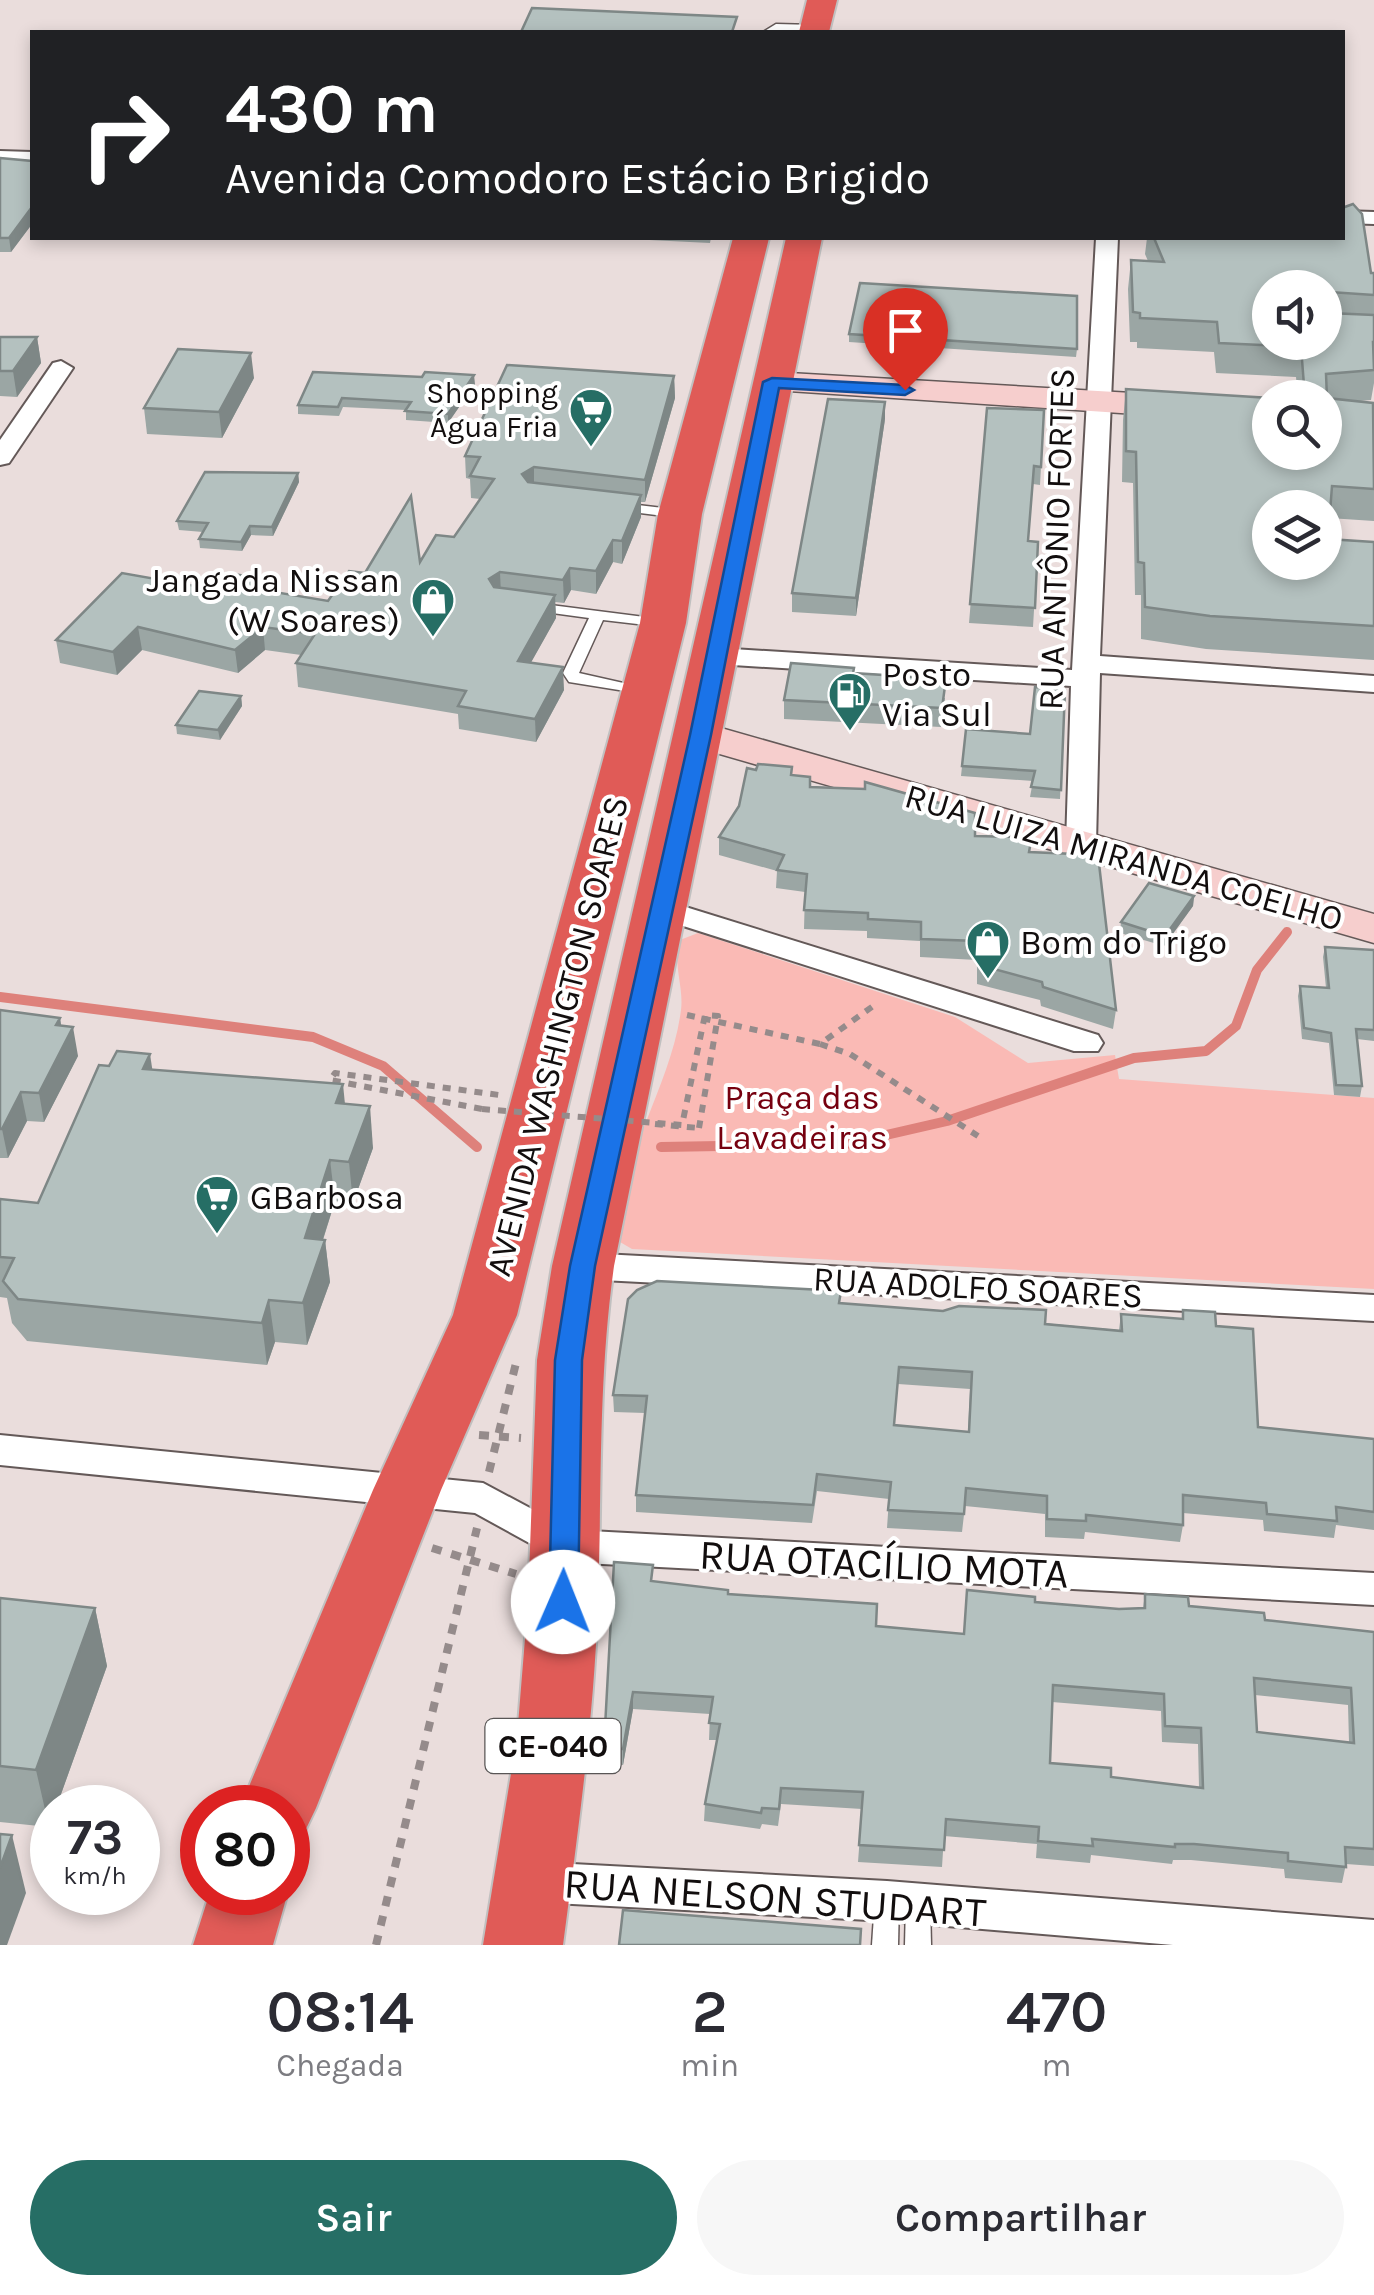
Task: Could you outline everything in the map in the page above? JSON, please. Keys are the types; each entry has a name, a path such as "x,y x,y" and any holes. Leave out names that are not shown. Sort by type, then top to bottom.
{"highway":[{"name":"AVENIDA WASHINGTON SOARES","path":"289,1785 417,1518 484,1315 663,624 680,514 750,240"},
{"name":"AVENIDA WASHINGTON SOARES","path":"529,1914 554,1736 545,1562 582,1266 663,909 804,240"},
{"path":"234,1945 242,1915"}],"street":[{"path":"0,178 16,158"},
{"path":"1345,217 1374,218"},
{"name":"RUA ANTÔNIO FORTES","path":"1082,844 1097,400 1107,240"},
{"path":"0,458 61,368"},
{"path":"772,382 1252,411"},
{"path":"717,656 1374,684"},
{"name":"RUA LUIZA MIRANDA COELHO","path":"700,735 1374,929"},
{"path":"663,909 1086,1043"},
{"name":"RUA ADOLFO SOARES","path":"582,1266 1374,1308"},
{"name":"RUA OTACÍLIO MOTA","path":"0,1450 417,1518 483,1498 545,1562 1374,1589"},
{"name":"RUA NELSON STUDART","path":"529,1914 1374,1941"}],"lane":[{"path":"771,30 817,20"},
{"path":"607,506 680,514"},
{"path":"521,605 663,624"},
{"path":"598,615 571,673 574,679 645,692"}],"path":[{"path":"820,1044 886,999"},
{"path":"540,1100 335,1073 330,1080 482,1109 682,1124 705,1015 718,1016 699,1128 654,1124"},
{"path":"687,1016 850,1054 978,1136"},
{"path":"472,1435 529,1439"},
{"path":"417,1518 545,1562"}],"green space":[{"name":"Praça das Lavadeiras","path":"698,933 955,1017 1028,1063 1115,1055 1119,1079 1374,1098 1374,1289 632,1249 620,1242 626,1182 675,1039 681,1010 677,957 680,940"}],"building":[{"path":"532,8 737,17 733,30 522,30"},
{"path":"0,158 30,161 30,210 9,238 0,238"},
{"path":"1353,204 1362,214 1374,273 1374,295 1342,293 1342,270 1252,270 1252,345 1219,343 1217,322 1140,318 1140,313 1133,312 1131,260 1164,262 1155,240 1345,240 1345,207"},
{"path":"860,283 1077,296 1077,349 849,334"},
{"path":"1342,314 1374,315 1374,370 1326,374 1326,380 1304,380 1302,360 1342,360"},
{"path":"0,337 37,337 13,371 0,371"},
{"path":"178,349 251,353 219,412 144,408"},
{"path":"507,365 674,376 645,480 534,467 522,474 528,482 641,495 622,541 613,540 596,571 570,568 563,580 500,572 489,579 494,587 555,595 518,661 563,667 535,719 458,706 466,691 296,663 315,634 263,627 235,650 138,627 113,652 56,640 122,573 212,589 227,573 271,580 262,590 328,601 349,571 365,573 411,496 420,562 436,535 454,537 494,479 470,476 480,457 465,456"},
{"path":"313,372 474,375 448,414 405,411 411,402 342,398 338,407 298,405"},
{"path":"1126,389 1252,397 1252,470 1342,470 1342,400 1373,403 1374,489 1332,486 1332,490 1252,490 1252,580 1342,580 1342,540 1374,542 1374,626 1210,616 1145,607 1144,563 1138,562 1136,452 1126,451"},
{"path":"828,399 885,402 856,598 792,593"},
{"path":"987,408 1044,410 1041,467 1034,466 1028,541 1038,542 1035,608 970,604"},
{"path":"205,472 298,473 272,527 250,526 241,542 199,539 208,523 177,521"},
{"path":"791,663 854,668 853,673 946,679 942,708 784,700"},
{"path":"1035,687 1065,690 1061,790 1031,787 1035,771 962,766 966,729 1030,734"},
{"path":"199,691 241,696 218,730 176,725"},
{"path":"758,764 792,767 791,775 810,777 810,787 865,789 865,782 975,813 975,836 1019,837 1031,841 1029,852 1098,855 1116,1010 1043,987 1042,982 979,965 978,941 921,939 921,922 868,919 868,913 804,910 807,874 777,870 784,855 719,837 739,806 747,768 756,770"},
{"path":"1149,883 1194,896 1165,936 1121,922"},
{"path":"1325,947 1374,950 1374,1030 1356,1029 1362,1086 1336,1085 1331,1033 1304,1028 1300,986 1329,988"},
{"path":"0,1010 60,1018 56,1025 73,1027 39,1093 21,1092 2,1129 0,1129"},
{"path":"117,1051 150,1054 143,1069 343,1084 336,1103 370,1106 349,1162 330,1160 305,1238 325,1240 303,1303 269,1300 262,1323 18,1299 3,1281 14,1258 0,1257 0,1199 38,1203 99,1065 109,1066"},
{"path":"657,1281 841,1291 839,1303 943,1311 959,1306 1046,1310 1045,1324 1122,1331 1121,1314 1183,1319 1183,1310 1215,1312 1216,1326 1253,1329 1258,1427 1374,1439 1374,1512 1336,1507 1337,1521 1267,1514 1266,1503 1183,1495 1183,1525 1086,1515 1086,1521 1047,1519 1047,1496 966,1488 964,1514 888,1510 891,1482 817,1474 813,1505 636,1495 647,1396 613,1395 628,1299","holes":["899,1367 972,1372 969,1432 894,1425"]},
{"path":"614,1562 653,1565 651,1581 728,1590 728,1594 877,1604 876,1626 964,1634 967,1590 1035,1597 1035,1602 1119,1609 1145,1608 1145,1594 1188,1597 1189,1606 1264,1613 1265,1620 1374,1632 1374,1849 1345,1847 1346,1867 1288,1861 1288,1853 1194,1844 1175,1847 1092,1839 1093,1846 1038,1841 1039,1827 946,1819 944,1850 859,1845 863,1792 781,1788 779,1809 762,1808 761,1813 705,1804 720,1724 709,1723 713,1697 633,1692 623,1749 604,1746","holes":["1254,1678 1351,1688 1354,1743 1257,1732","1053,1685 1164,1694 1165,1726 1201,1728 1203,1788 1111,1777 1111,1768 1050,1763"]},
{"path":"0,1598 95,1608 36,1770 0,1766"},
{"path":"0,1834 12,1835 0,1868"},
{"path":"623,1910 861,1929 860,1945 619,1945"}],"waterway":[{"path":"661,1147 847,1144 947,1121 1134,1058 1206,1051 1236,1026 1257,970 1287,932"},
{"path":"0,997 313,1037 383,1066 477,1147"}],"place":[{"name":"Shopping Água Fria","path":"591,448"},
{"name":"Jangada Nissan (W Soares)","path":"433,638"},
{"name":"Posto Via Sul","path":"850,732"},
{"name":"Bom do Trigo","path":"988,980"},
{"name":"GBarbosa","path":"217,1235"}],"route":[{"path":"563,1602 569,1360 582,1266 717,656 772,382 905,390"}]}
